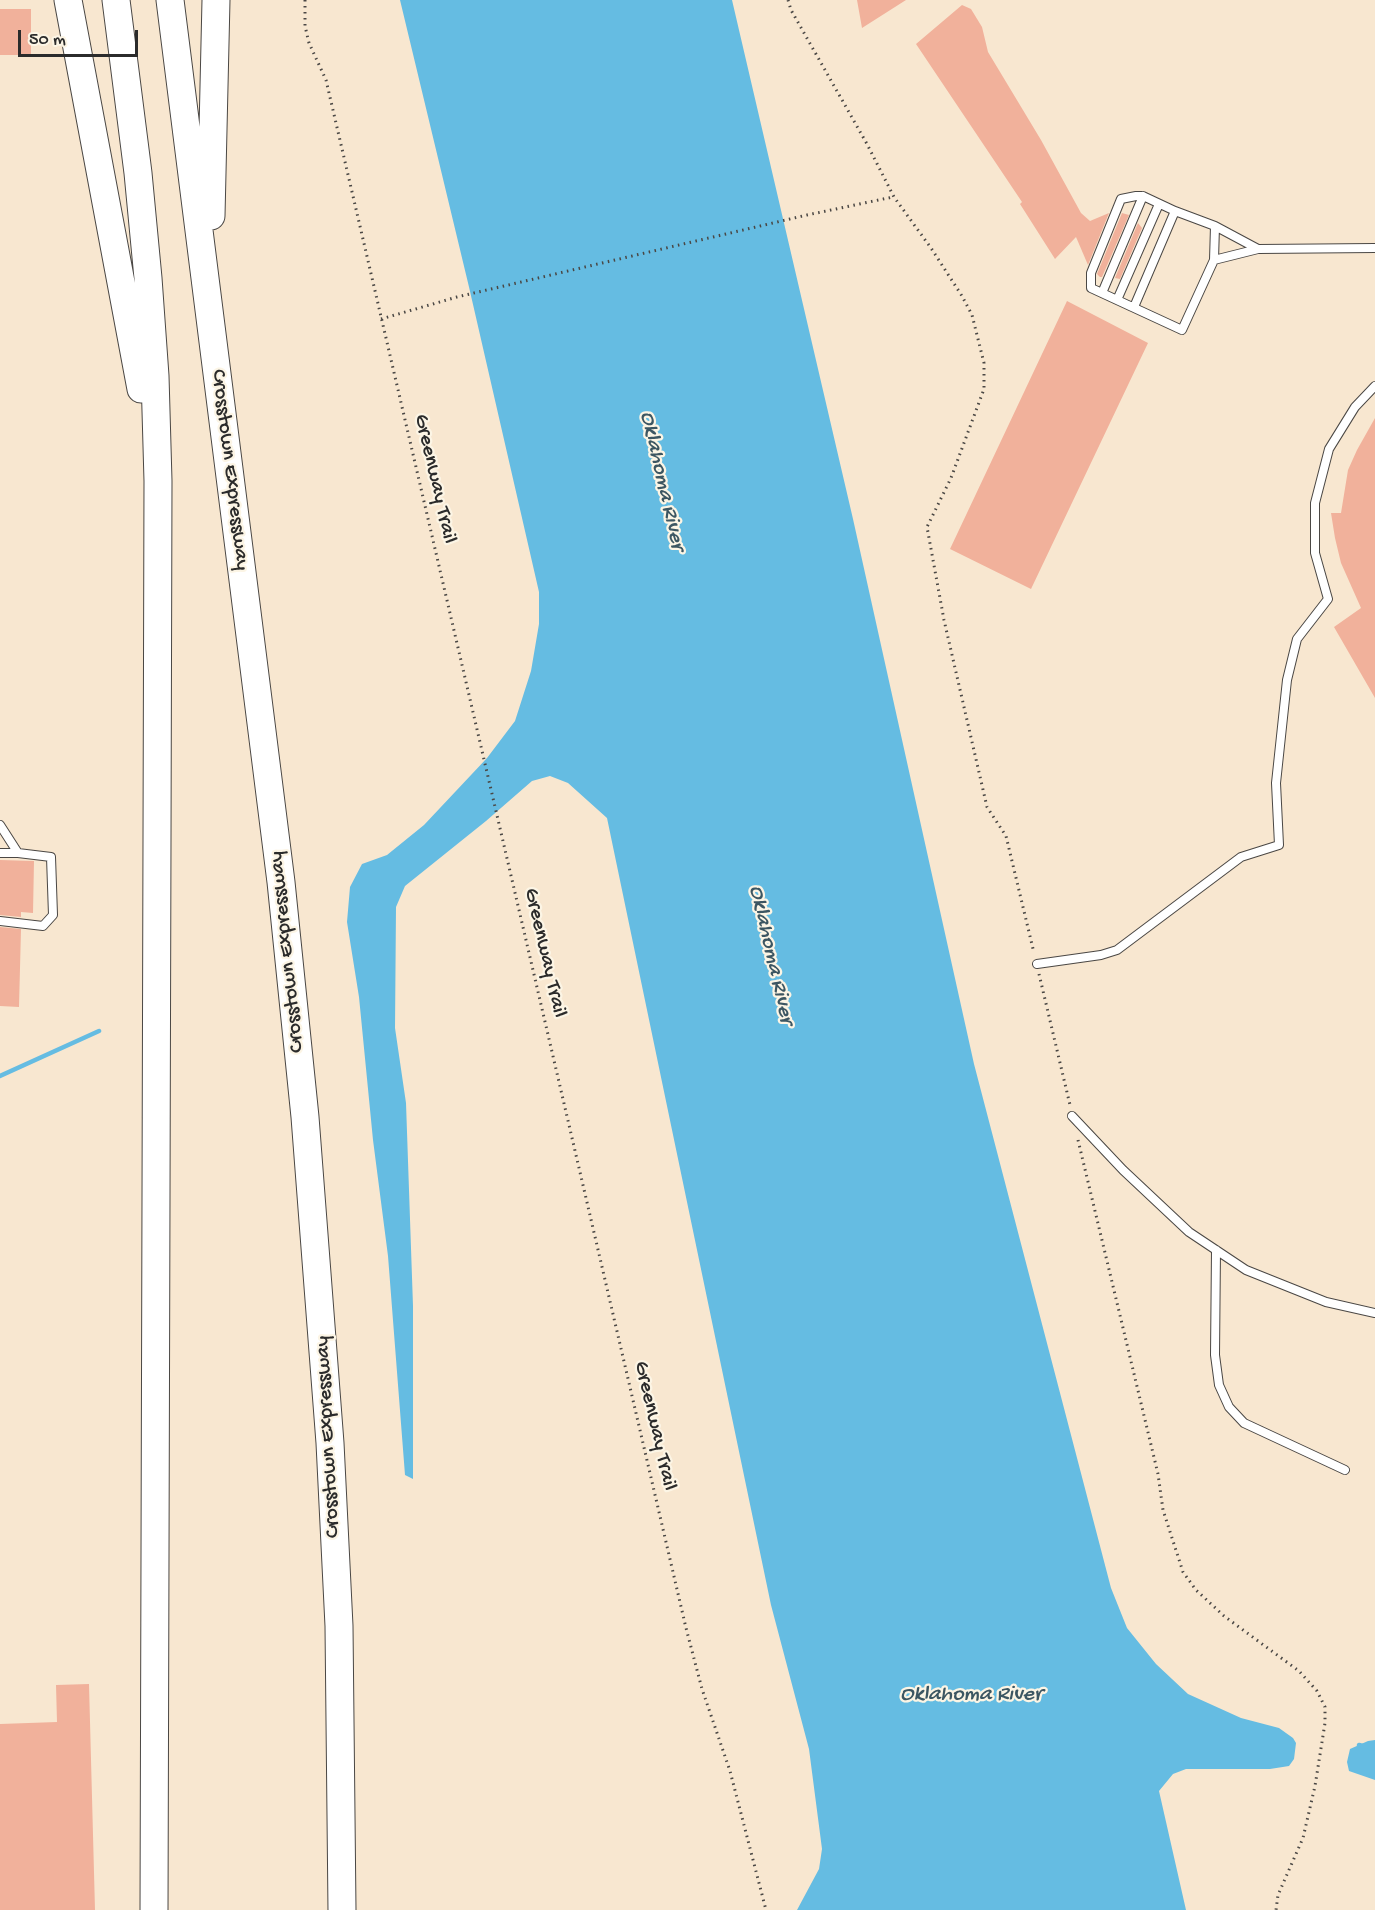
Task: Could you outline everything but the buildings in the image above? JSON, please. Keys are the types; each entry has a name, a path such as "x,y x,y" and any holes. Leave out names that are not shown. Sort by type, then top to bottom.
{"highway":[{"path":"68,0 158,481"},
{"path":"116,0 138,173 148,278 155,376 158,481 154,1910"},
{"name":"Crosstown Expressway","path":"170,0 281,882 317,1251 339,1626 342,1910"},
{"path":"209,310 216,0"}],"lane":[{"path":"1102,293 1143,196"},
{"path":"1215,226 1214,260 1182,330 1092,288 1091,273 1121,199 1143,196 1215,226 1258,249"},
{"path":"1117,300 1159,204"},
{"path":"1134,307 1175,211"},
{"path":"1214,260 1258,249 1375,248"},
{"path":"1037,964 1101,955 1117,950 1241,857 1279,845 1276,783 1287,680 1298,639 1328,599 1315,554 1315,503 1329,449 1355,407 1375,386"},
{"path":"0,825 18,853"},
{"path":"0,853 51,857 53,915 43,926 0,921"},
{"path":"1072,1116 1123,1170 1189,1232 1246,1270 1326,1302 1375,1313"},
{"path":"1216,1250 1215,1355 1219,1385 1228,1407 1244,1423 1345,1470"}],"path":[{"name":"Greenway Trail","path":"305,0 305,26 309,42 326,80 686,1628 702,1689 730,1771 766,1910"},
{"path":"381,319 457,297 807,215 894,197"}],"water":[{"name":"Oklahoma River","path":"400,0 732,0 853,519 974,1064 1111,1588 1127,1628 1156,1664 1188,1694 1241,1718 1279,1728 1296,1743 1294,1759 1289,1766 1270,1769 1186,1769 1173,1774 1159,1791 1186,1910 797,1910 819,1869 822,1849 809,1749 771,1605 607,818 568,783 550,776 532,781 405,886 396,907 395,1028 406,1103 413,1306 413,1479 405,1475 388,1256 373,1140 359,997 347,922 350,887 362,864 387,855 424,825 487,758 515,721 531,671 539,624 539,592"},
{"path":"1375,1740 1375,1780 1349,1771 1347,1762 1350,1749"}],"waterway":[{"path":"0,1076 99,1031"},
{"path":"1359,1745 1375,1749"}]}
